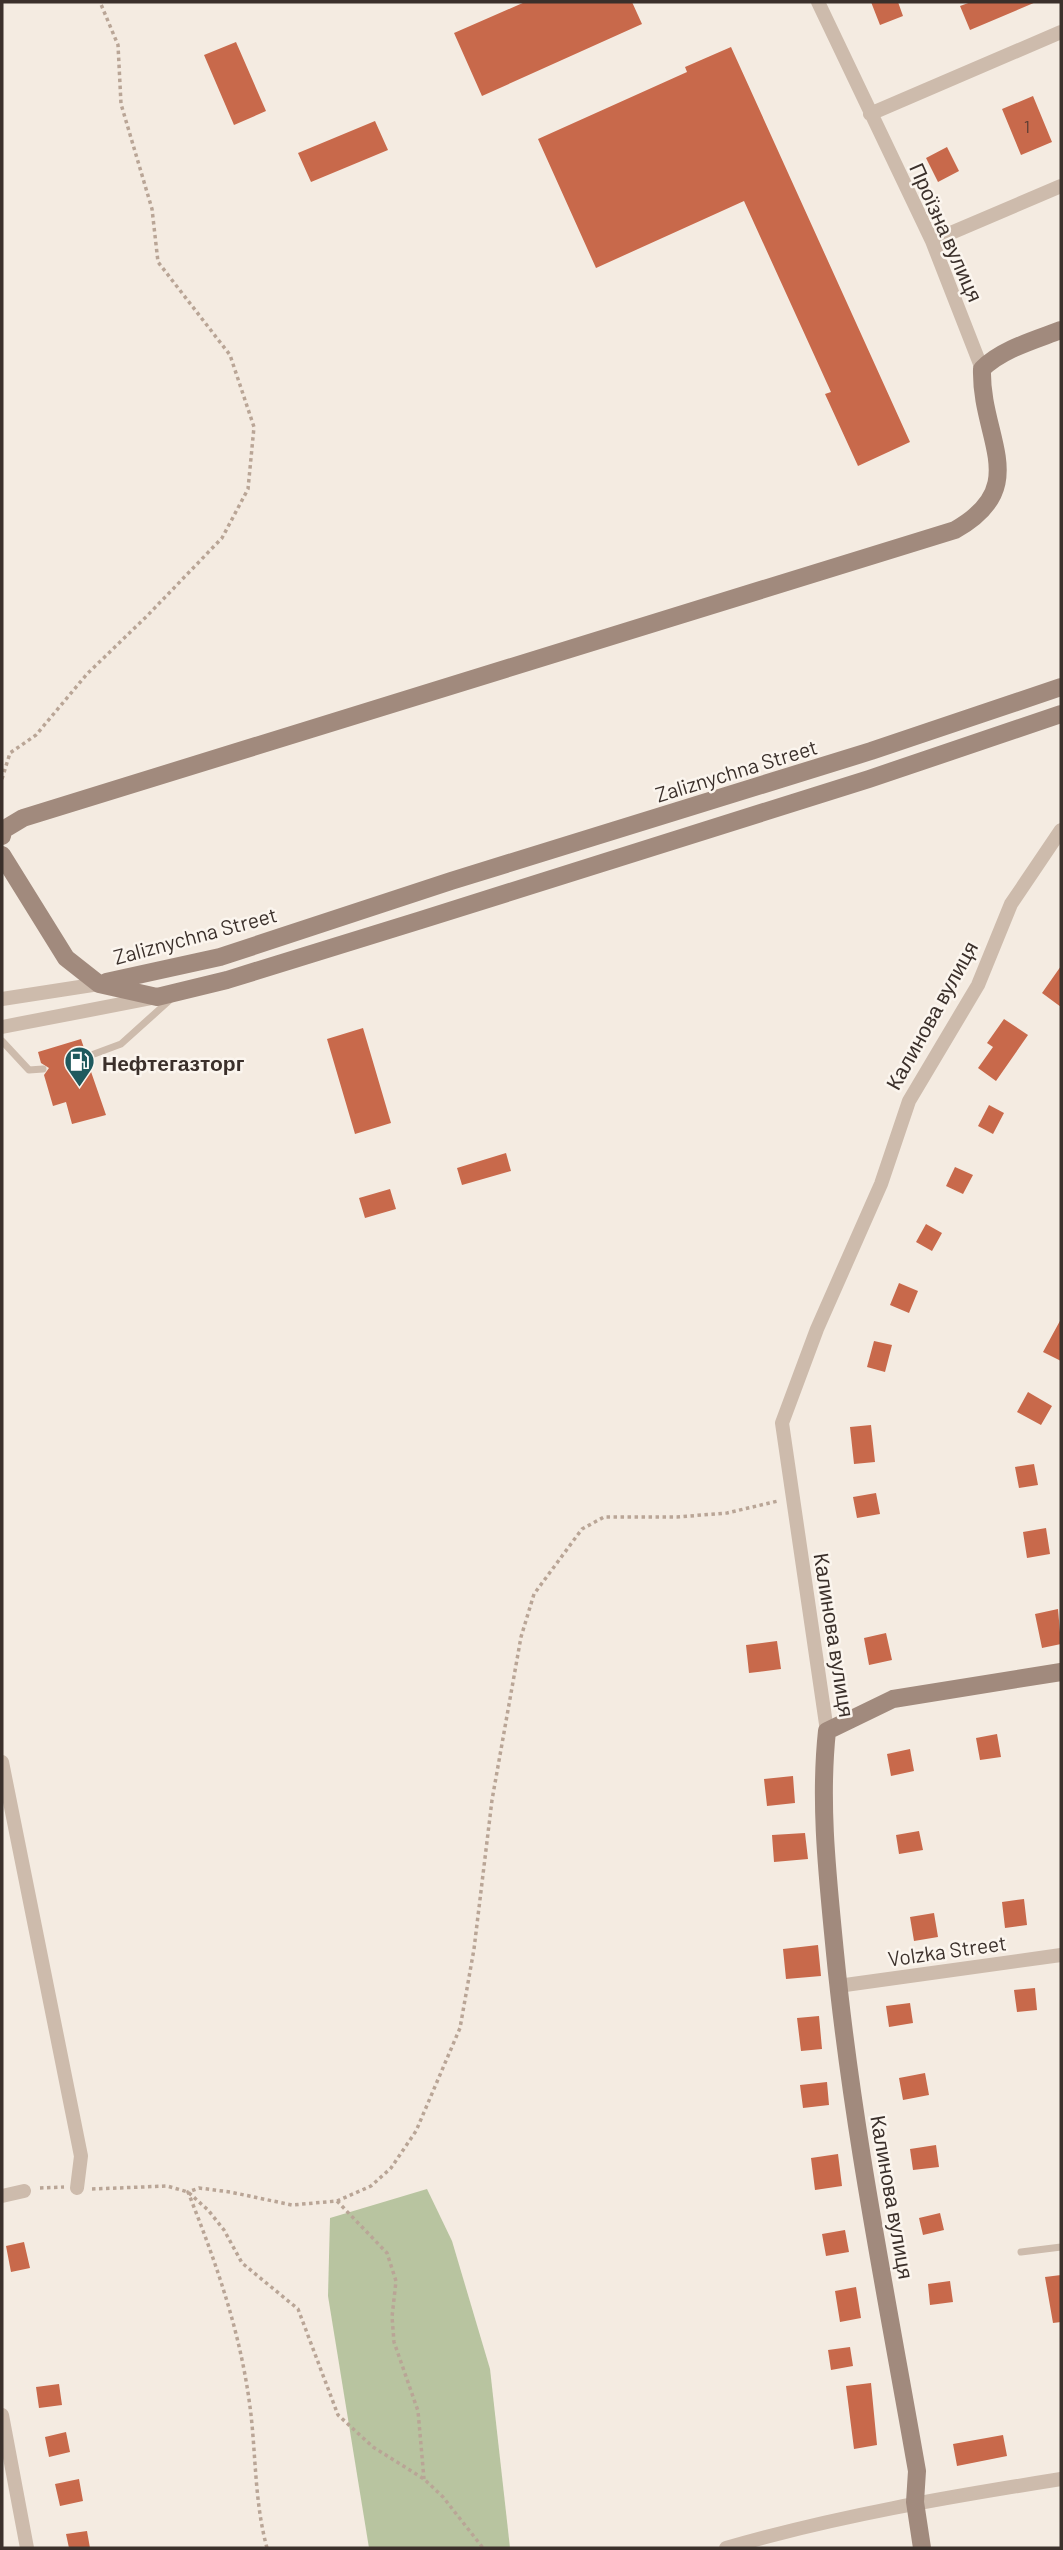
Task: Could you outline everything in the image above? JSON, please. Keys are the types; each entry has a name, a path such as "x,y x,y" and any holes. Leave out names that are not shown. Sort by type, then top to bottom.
{"street":[{"name":"Проїзна вулиця","path":"818,2 932,241 982,369"},
{"path":"870,114 1061,32"},
{"path":"932,241 1061,186"},
{"path":"2,836 3,830 23,818 955,530 976,518 995,496 1000,473 981,393 982,369 1010,351 1061,330"},
{"name":"Zaliznychna Street","path":"99,984 220,957 451,881 871,751 1061,687"},
{"name":"Zaliznychna Street","path":"99,984 157,997 227,980 869,779 1061,713"},
{"name":"Калинова вулиця","path":"922,2548 915,2502 918,2471 844,2053 823,1773 827,1731 790,1499 782,1423 817,1329 881,1184 909,1101 978,985 1011,904 1061,830"},
{"path":"2,855 66,958 99,984"},
{"path":"2,999 99,984"},
{"path":"2,1027 157,997"},
{"path":"827,1731 893,1699 1061,1672"},
{"path":"2,1762 81,2156 78,2188"},
{"name":"Volzka Street","path":"838,1986 1061,1955"},
{"path":"2,2196 24,2191"},
{"path":"2,2415 26,2548"},
{"path":"726,2548 776,2533 915,2502 1061,2479"}],"lane":[{"path":"86,1057 121,1044 180,991"},
{"path":"2,1041 29,1070 43,1069"},
{"path":"1021,2252 1061,2247"}],"path":[{"path":"2,779 10,753 36,735 87,674 147,617 222,538 248,489 254,427 230,355 158,261 152,209 121,104 118,45 100,2"},
{"path":"188,2192 199,2188 292,2205 337,2201 371,2186 391,2168 416,2131 460,2028 474,1948 496,1776 521,1637 534,1594 582,1529 604,1517 677,1517 727,1513 790,1499"},
{"path":"24,2191 49,2187 111,2190 167,2186 188,2192 224,2230 242,2263 299,2309 338,2416 373,2447 424,2479 443,2497 483,2548"},
{"path":"188,2192 214,2257 237,2330 251,2414 258,2515 267,2548"},
{"path":"337,2201 387,2252 396,2281 392,2317 394,2342 418,2411 424,2479"}],"green space":[{"path":"427,2189 452,2241 490,2369 510,2548 369,2548 328,2296 330,2218"}],"building":[{"path":"525,2 632,2 642,24 482,96 454,33"},
{"path":"871,2 898,2 903,16 880,25"},
{"path":"971,2 1036,2 970,30 960,6"},
{"path":"236,42 266,111 234,125 204,55"},
{"path":"731,47 910,442 858,466 825,394 831,392 744,201 596,268 538,139 687,72 685,67"},
{"path":"1033,96 1052,142 1021,155 1002,109"},
{"path":"375,121 388,150 311,182 298,153"},
{"path":"947,147 959,171 938,182 926,158"},
{"path":"1061,966 1061,1007 1042,993"},
{"path":"1004,1019 1028,1035 996,1081 978,1068 993,1047 987,1043"},
{"path":"363,1028 391,1123 355,1134 327,1039"},
{"path":"81,1039 85,1051 80,1058 88,1063 106,1115 72,1124 66,1102 53,1106 44,1075 49,1068 41,1063 38,1052"},
{"path":"989,1105 1004,1113 993,1134 978,1126"},
{"path":"506,1153 511,1171 462,1185 457,1168"},
{"path":"955,1167 973,1175 963,1194 946,1186"},
{"path":"390,1189 396,1209 365,1218 359,1198"},
{"path":"926,1224 942,1233 932,1251 916,1242"},
{"path":"899,1283 918,1291 909,1313 890,1305"},
{"path":"1061,1319 1061,1361 1043,1352"},
{"path":"874,1341 892,1345 885,1372 867,1367"},
{"path":"1028,1392 1052,1406 1041,1425 1017,1412"},
{"path":"871,1425 875,1462 854,1464 850,1427"},
{"path":"1034,1464 1038,1485 1019,1488 1015,1467"},
{"path":"876,1493 880,1514 857,1518 853,1497"},
{"path":"1046,1528 1050,1554 1027,1558 1023,1532"},
{"path":"1058,1609 1061,1644 1042,1648 1035,1614"},
{"path":"886,1633 892,1660 869,1665 864,1638"},
{"path":"777,1641 781,1669 749,1673 746,1645"},
{"path":"997,1734 1001,1757 980,1760 976,1738"},
{"path":"910,1749 914,1771 891,1776 887,1754"},
{"path":"793,1776 795,1803 767,1806 764,1779"},
{"path":"919,1831 923,1850 899,1854 896,1835"},
{"path":"805,1833 808,1859 774,1862 772,1835"},
{"path":"1024,1899 1027,1925 1005,1928 1002,1902"},
{"path":"934,1913 938,1937 914,1941 910,1917"},
{"path":"818,1945 821,1976 786,1979 783,1949"},
{"path":"1035,1988 1037,2010 1017,2012 1014,1990"},
{"path":"910,2003 913,2023 889,2027 886,2006"},
{"path":"819,2016 822,2049 801,2051 797,2018"},
{"path":"925,2073 929,2095 903,2100 899,2078"},
{"path":"827,2082 829,2105 803,2108 800,2085"},
{"path":"936,2145 939,2167 913,2170 910,2149"},
{"path":"838,2154 842,2186 815,2190 811,2158"},
{"path":"940,2213 944,2230 923,2235 919,2218"},
{"path":"845,2230 849,2252 826,2256 822,2234"},
{"path":"24,2242 30,2268 11,2272 6,2246"},
{"path":"1061,2275 1061,2322 1053,2323 1045,2277"},
{"path":"950,2281 953,2302 930,2305 928,2284"},
{"path":"856,2287 861,2318 840,2322 835,2291"},
{"path":"850,2347 853,2366 831,2370 828,2350"},
{"path":"871,2383 877,2445 854,2449 846,2386"},
{"path":"59,2384 62,2405 39,2408 36,2387"},
{"path":"66,2432 70,2452 49,2457 45,2437"},
{"path":"1003,2435 1007,2456 957,2466 953,2444"},
{"path":"79,2479 83,2501 60,2506 55,2484"},
{"path":"87,2531 90,2548 69,2548 66,2534"}],"place":[{"name":"Нефтегазторг","path":"79,1089"}]}
